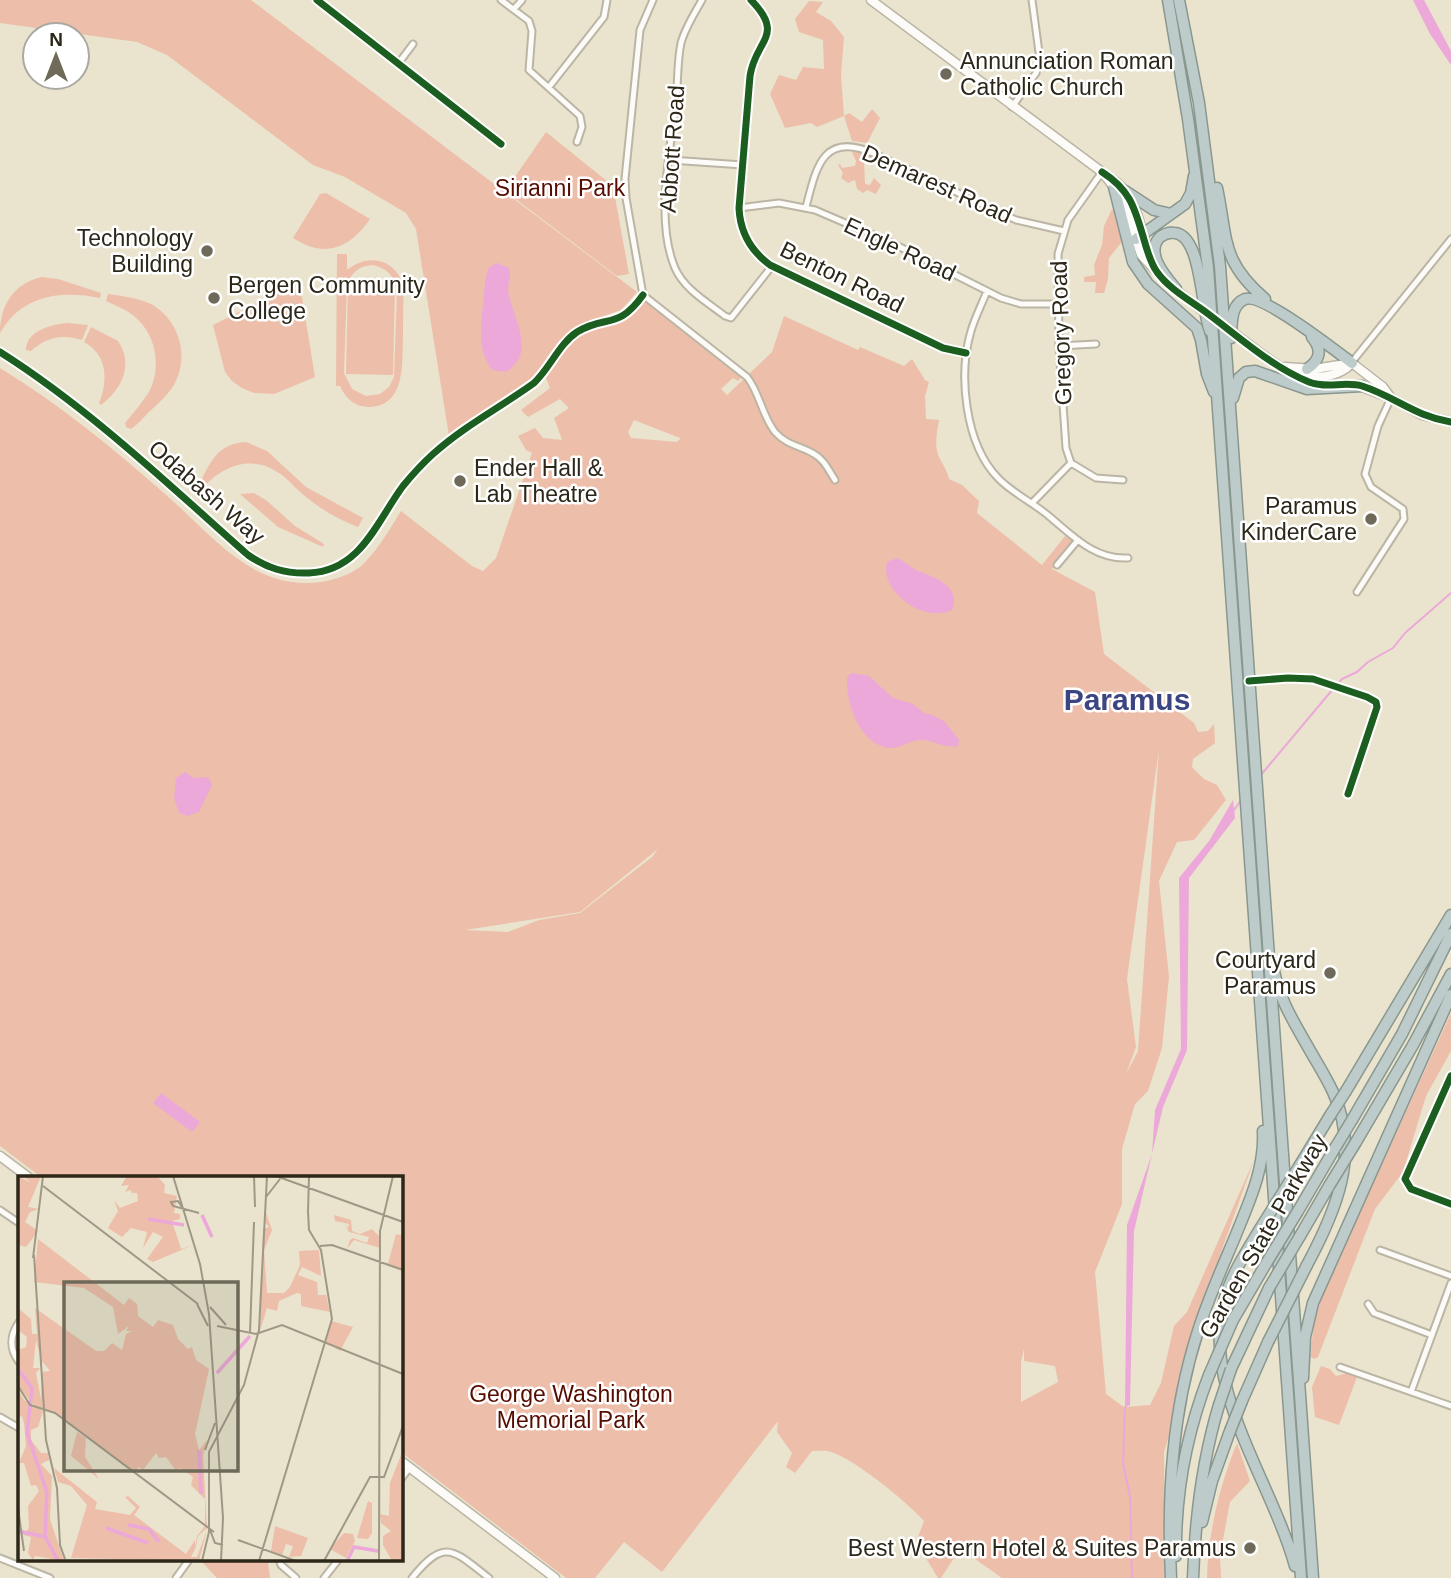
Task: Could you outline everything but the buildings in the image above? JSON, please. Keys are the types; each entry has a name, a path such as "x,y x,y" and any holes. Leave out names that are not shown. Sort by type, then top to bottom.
{"highway":[{"path":"1168,0 1208,268 1300,1578"},
{"path":"1180,1 1205,145 1220,266 1313,1578"},
{"path":"1205,145 1232,262 1244,279 1276,309"},
{"path":"1139,237 1187,201 1195,169"},
{"path":"1114,187 1133,262 1148,284 1197,328 1207,374 1218,403"},
{"path":"1125,191 1154,210 1171,214"},
{"path":"1176,289 1162,271 1154,253 1158,240 1171,233 1183,235 1191,244 1205,320 1213,339"},
{"path":"1228,383 1232,318 1243,299 1257,299 1276,309 1352,363"},
{"path":"1307,369 1315,363 1319,353 1318,344 1310,333"},
{"path":"1230,419 1237,383 1242,375 1250,371 1307,389 1362,386"},
{"path":"1300,1578 1281,1521 1228,1398 1221,1365 1219,1333 1225,1299 1238,1266 1451,915"},
{"path":"1193,1557 1212,1481 1230,1431 1268,1342 1329,1224 1339,1194 1345,1157 1343,1124 1333,1091 1284,1004 1275,978 1267,934"},
{"name":"Garden State Parkway","path":"1177,1578 1177,1530 1183,1471 1193,1423 1209,1375 1233,1320 1402,1034 1451,934"},
{"name":"Garden State Parkway","path":"1193,1578 1193,1557 1205,1460 1231,1369 1269,1288 1413,1045 1451,974"},
{"path":"1301,1417 1306,1337 1313,1303 1451,995"},
{"path":"1171,1578 1170,1487 1182,1392 1201,1321 1253,1193 1263,1155 1262,1031"}],"street":[{"path":"317,0 501,144"},
{"path":"501,0 529,21 533,31 529,70 580,116 582,127 577,142"},
{"path":"514,9 522,0"},
{"path":"550,87 604,17 607,0"},
{"path":"653,0 640,30 625,179 643,295 747,377 777,434 787,442 820,458 835,480"},
{"name":"Abbott Road","path":"702,0 687,26 681,45 666,195 666,228 674,265 687,286 731,318 772,266"},
{"name":"Benton Road","path":"751,0 766,20 768,32 751,68 739,208 741,226 749,243 772,266 943,348 966,353"},
{"path":"871,0 1012,107 1117,182 1138,216 1139,237"},
{"path":"1012,107 1035,73 1040,60 1032,0"},
{"path":"398,64 413,44"},
{"name":"Demarest Road","path":"806,207 817,166 833,151 852,146 873,153 1016,220 1064,230"},
{"path":"670,160 743,165"},
{"path":"1101,172 1124,201 1156,271 1199,308 1235,334 1282,366 1316,384 1347,383 1362,386 1422,415 1451,422"},
{"name":"Gregory Road","path":"1071,463 1066,448 1059,346 1058,254 1064,230 1074,210 1101,172"},
{"name":"Engle Road","path":"739,208 779,203 806,207 892,243 987,291 1021,304 1058,304"},
{"path":"1297,375 1334,375 1346,369 1451,239"},
{"path":"987,291 974,321 966,353 967,405 977,448 1000,481 1033,502 1077,540 1098,554 1128,558"},
{"name":"Odabash Way","path":"0,352 47,384 133,453 248,555 279,570 315,573 347,561 358,552 376,530 404,485 446,443 534,383 577,332 624,316 643,295"},
{"path":"1059,346 1096,344"},
{"path":"1282,366 1307,369 1352,363 1383,387 1391,398"},
{"path":"1357,592 1404,519 1403,509 1371,486 1365,474 1378,426 1391,398"},
{"path":"1033,502 1071,463 1096,478 1123,480"},
{"path":"1057,565 1077,540"},
{"path":"1250,681 1305,678 1373,699 1377,707 1348,794"},
{"path":"1451,1076 1405,1179 1411,1189 1451,1204"},
{"path":"0,1156 27,1176"},
{"path":"0,1210 18,1222"},
{"path":"1380,1250 1451,1276"},
{"path":"1411,1392 1451,1283"},
{"path":"1368,1304 1374,1313 1432,1335"},
{"path":"18,1324 13,1332 12,1345 18,1360"},
{"path":"1340,1367 1451,1406"},
{"path":"0,1417 18,1427"},
{"path":"402,1462 555,1578"},
{"path":"402,1478 410,1468"},
{"path":"412,1578 432,1555 447,1551 463,1558 489,1578"},
{"path":"0,1558 50,1578"},
{"path":"176,1578 189,1560"},
{"path":"279,1560 296,1578"},
{"path":"324,1578 338,1560"}],"green space":[{"path":"0,0 251,0 637,292 621,310 570,330 533,381 449,436 416,229 406,213 345,177 313,165 167,55 137,42 91,36 91,21 21,21 21,26 0,23"},
{"path":"809,1 823,2 816,12 831,21 844,37 841,75 844,116 817,127 811,123 785,128 770,94 779,75 796,80 803,67 824,69 823,40 799,32 795,19"},
{"path":"872,109 880,118 867,143 852,141 844,116 849,113 862,122"},
{"name":"Sirianni Park","path":"546,132 613,186 629,274 617,276 505,191"},
{"path":"855,148 872,157 864,161 865,184 870,185 874,178 881,185 876,194 867,190 863,193 857,189 855,180 848,183 841,178 843,173 838,165 842,168 855,166 852,152"},
{"path":"326,193 370,219 354,237 336,247 326,249 316,248 293,238 320,194"},
{"path":"1112,209 1118,212 1124,239 1109,258 1104,293 1095,293 1096,282 1084,282 1084,277 1095,275 1094,265 1102,245 1104,226"},
{"path":"337,254 347,254 347,270 364,261 381,261 395,270 404,288 400,382 390,399 381,405 369,407 355,404 340,386 336,386","holes":["377,266 392,277 397,291 394,377 389,387 380,394 366,396 352,389 344,373 347,285 359,269"]},
{"path":"42,277 58,279 101,293 100,298 71,295 43,298 19,310 0,333 3,313 10,297 24,284"},
{"path":"348,286 395,287 393,375 346,374"},
{"path":"285,289 293,289 302,297 315,377 274,394 254,393 232,381 225,372 213,325"},
{"path":"108,294 141,300 160,310 174,328 181,348 180,370 173,386 131,429 126,427 125,423 153,383 155,352 142,324 128,312 106,301"},
{"name":"George Washington Memorial Park","path":"643,295 743,375 738,381 733,378 721,389 727,395 772,352 784,316 858,350 860,347 904,366 912,359 929,382 925,396 926,419 939,420 937,453 949,479 962,485 979,501 977,513 1042,565 1065,536 1073,541 1052,569 1095,592 1104,654 1194,723 1198,732 1208,731 1214,724 1215,743 1193,759 1192,767 1204,779 1217,785 1226,800 1194,840 1177,842 1159,881 1169,977 1162,1048 1148,1091 1135,1104 1122,1149 1122,1204 1095,1272 1106,1394 1124,1407 1150,1405 1161,1383 1174,1326 1187,1312 1254,1160 1196,1322 1164,1452 1165,1578 1002,1578 968,1554 956,1555 941,1578 938,1578 916,1542 924,1521 916,1513 869,1473 832,1452 812,1451 795,1473 786,1467 792,1453 777,1432 778,1421 662,1572 624,1542 595,1578 566,1578 402,1453 402,1176 40,1176 0,1146 0,368 65,412 106,444 235,557 274,578 296,582 321,582 351,572 372,555 401,511 472,566 483,571 496,558 532,453 526,450 518,436 535,428 543,438 562,440 554,418 569,408 560,399 528,417 521,410 550,388 544,373 567,341 588,327 615,321","holes":["634,420 680,438 680,439 677,442 631,438 628,432","1159,749 1138,1051 1126,1074 1136,1047 1127,979","658,849 652,857 580,913 539,920 508,932 465,930 580,912","1024,1349 1024,1361 1055,1366 1058,1382 1021,1402 1021,1361"]},
{"path":"68,323 88,325 82,340 55,338 31,351 26,350 27,343 35,333"},
{"path":"91,327 118,341 125,359 120,384 101,405 99,403 105,377 102,361 92,347 84,342"},
{"path":"246,442 267,451 306,487 363,518 358,527 324,510 282,475 260,465 249,463 228,468 201,490 198,487 215,456 228,447"},
{"path":"254,493 295,526 324,544 323,547 278,527 240,494"},
{"path":"1451,1013 1451,1051 1426,1096 1403,1172 1375,1209 1318,1357 1310,1357 1314,1323 1322,1296"},
{"path":"1321,1366 1330,1369 1336,1376 1348,1373 1357,1377 1339,1425 1315,1417 1312,1387"},
{"path":"1237,1443 1250,1481 1230,1502 1220,1556 1221,1578 1207,1578 1216,1509"},
{"path":"200,1560 268,1561 270,1578 217,1578"}],"shaded area":[{"path":"1413,0 1424,0 1451,51 1451,65 1430,34"},
{"path":"497,263 509,268 508,292 519,326 522,347 515,365 506,372 492,370 481,343 486,277 489,267"},
{"path":"897,558 944,583 953,594 952,610 928,612 906,602 896,593 886,573 887,562"},
{"path":"851,673 869,676 893,698 913,704 924,713 944,721 959,740 958,746 921,740 889,748 870,739 862,731 852,710 847,688 847,678"},
{"path":"185,772 194,778 208,777 212,785 199,812 187,816 179,813 174,798 176,778"},
{"path":"1233,800 1235,818 1189,878 1187,1050 1163,1107 1134,1231 1130,1405 1125,1407 1127,1225 1152,1154 1155,1110 1181,1049 1179,878 1209,841"},
{"path":"161,1093 200,1122 192,1132 153,1103"}],"waterway":[{"path":"1337,685 1342,679 1393,648 1405,633 1451,593"},
{"path":"1260,776 1333,689"},
{"path":"1234,810 1242,799"},
{"path":"1125,1407 1123,1463 1130,1497 1132,1578"}],"cycle path":[{"path":"317,0 501,144"},
{"path":"751,0 761,12 767,30 750,76 739,208 748,240 770,265 943,348 966,353"},
{"path":"1102,172 1120,186 1131,202 1151,262 1162,278 1256,351 1309,382 1362,386 1416,411 1451,422"},
{"path":"0,352 97,423 248,555 277,569 309,573 327,570 355,554 376,528 403,486 433,454 534,383 577,332 619,318 643,295"},
{"path":"1249,681 1313,679 1376,702 1377,707 1348,794"},
{"path":"1451,1076 1405,1179 1411,1189 1451,1204"}],"place":[{"name":"Annunciation Roman Catholic Church","path":"946,74"},
{"name":"Technology Building","path":"207,251"},
{"name":"Bergen Community College","path":"214,298"},
{"name":"Ender Hall & Lab Theatre","path":"460,481"},
{"name":"Paramus KinderCare","path":"1371,519"},
{"name":"Courtyard Paramus","path":"1330,973"},
{"name":"Best Western Hotel & Suites Paramus","path":"1250,1548"}],"district":[{"name":"Paramus","path":"1127,700"}]}
